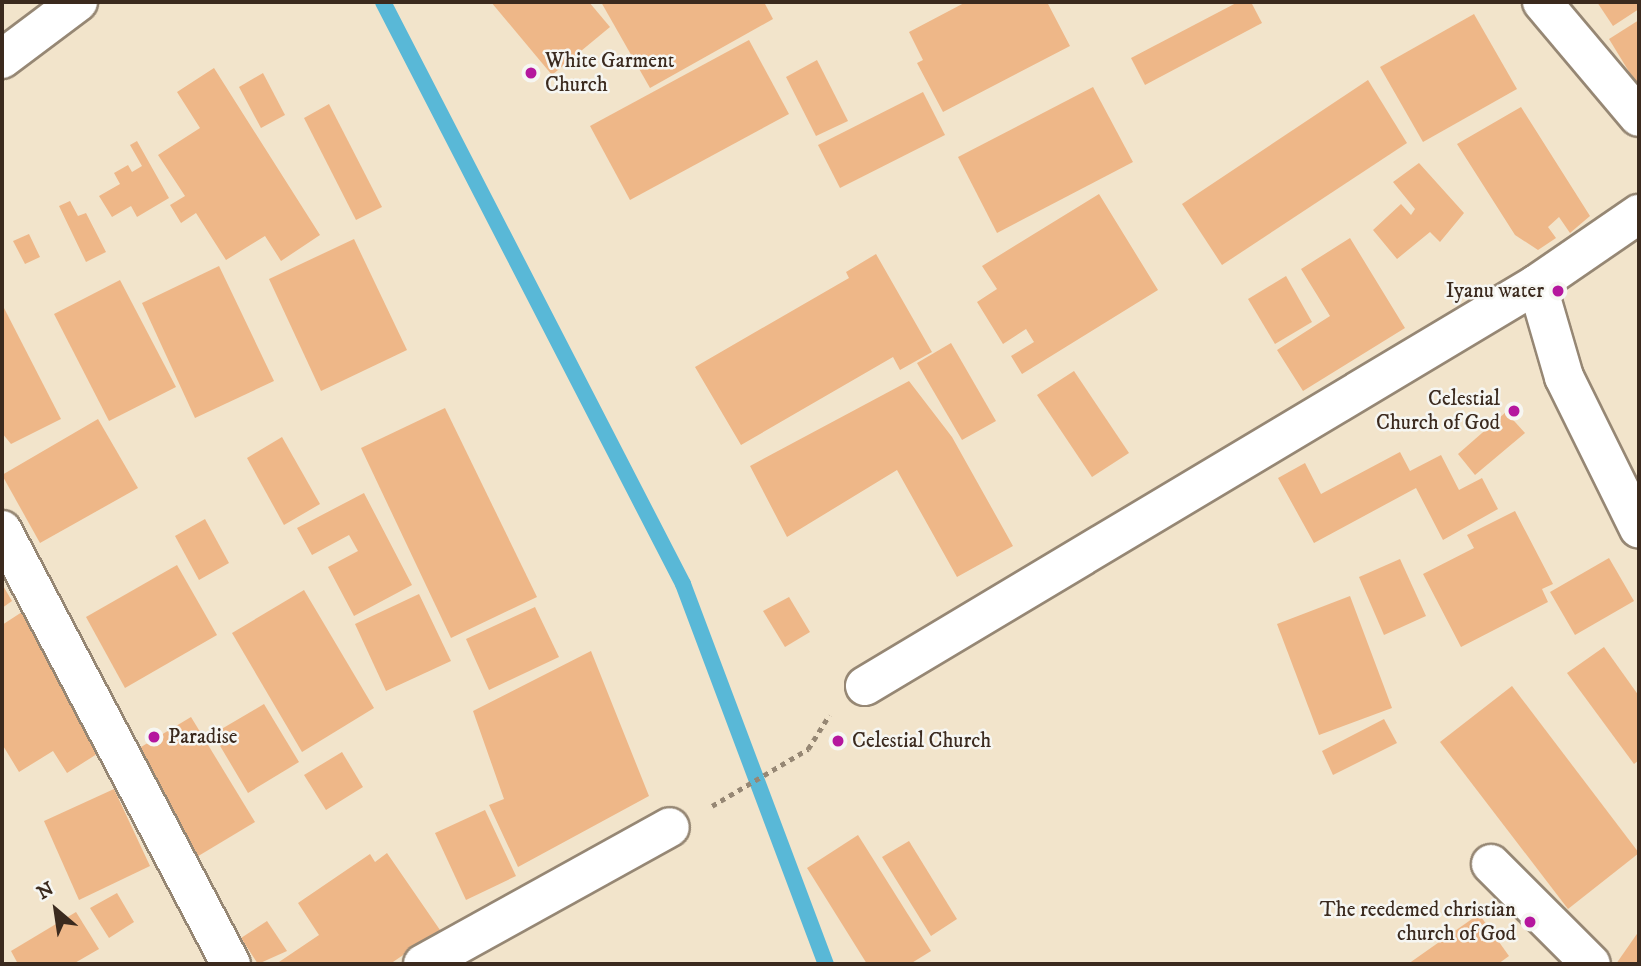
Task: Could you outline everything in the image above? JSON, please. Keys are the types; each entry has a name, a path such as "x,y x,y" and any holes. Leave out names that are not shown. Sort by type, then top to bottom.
{"main road":[{"path":"2,59 78,2"},
{"path":"1542,2 1639,117"},
{"path":"865,686 1537,284 1639,214"},
{"path":"1537,284 1564,377 1639,529"},
{"path":"2,530 231,964"},
{"path":"424,964 670,827"},
{"path":"1491,864 1591,964"}],"path":[{"path":"712,806 808,749"}],"building":[{"path":"491,2 589,2 610,27 552,75"},
{"path":"601,2 764,2 773,19 650,88"},
{"path":"966,2 1047,2 1070,46 943,112 917,63 923,60 909,32"},
{"path":"1238,2 1251,2 1262,23 1145,85 1131,58"},
{"path":"1597,2 1639,2 1639,9 1613,26"},
{"path":"1474,14 1517,89 1423,142 1380,67"},
{"path":"1639,20 1639,88 1609,39"},
{"path":"749,40 789,114 630,200 590,126"},
{"path":"817,60 848,121 816,136 786,77"},
{"path":"214,68 320,235 281,261 265,236 226,260 196,213 181,223 170,205 185,196 158,155 200,128 177,92"},
{"path":"263,73 285,115 261,128 239,87"},
{"path":"1368,80 1407,143 1222,265 1182,204"},
{"path":"1093,87 1133,162 997,233 958,157"},
{"path":"923,92 945,135 840,188 818,145"},
{"path":"329,104 382,207 356,220 304,118"},
{"path":"1521,107 1590,216 1570,233 1559,217 1548,227 1556,238 1538,250 1515,235 1457,144"},
{"path":"137,141 169,198 137,217 131,206 112,217 99,196 120,184 114,173 128,165 132,172 142,166 130,145"},
{"path":"1419,163 1464,213 1440,242 1430,232 1397,259 1373,230 1401,204 1411,215 1415,209 1393,182"},
{"path":"1099,194 1158,290 1022,374 1011,356 1034,342 1026,329 1003,344 977,302 997,289 982,266"},
{"path":"70,201 78,216 86,213 106,252 86,262 59,206"},
{"path":"29,234 40,257 25,264 13,241"},
{"path":"1350,238 1405,328 1303,391 1277,350 1330,316 1301,269"},
{"path":"354,239 407,350 321,391 269,279"},
{"path":"876,254 932,352 900,370 893,357 741,445 695,367 849,278 846,272"},
{"path":"219,266 274,381 195,418 142,303"},
{"path":"1286,276 1312,322 1275,344 1248,299"},
{"path":"120,280 176,387 109,421 54,314"},
{"path":"4,308 61,419 11,444 2,433"},
{"path":"951,343 996,421 962,440 917,363"},
{"path":"1074,371 1129,453 1092,477 1037,395"},
{"path":"909,381 952,437 1013,546 957,577 897,470 787,537 750,466"},
{"path":"445,408 537,597 451,638 361,448"},
{"path":"1506,412 1525,433 1475,475 1458,454"},
{"path":"98,419 138,488 40,543 2,475"},
{"path":"282,437 320,504 284,525 247,458"},
{"path":"1400,452 1410,471 1441,455 1459,490 1482,478 1498,509 1443,540 1416,488 1314,543 1278,478 1305,463 1321,494"},
{"path":"364,493 412,585 354,616 328,567 358,551 349,535 312,555 297,528"},
{"path":"1515,511 1553,584 1542,589 1548,602 1461,647 1423,574 1474,548 1467,535"},
{"path":"205,519 229,563 199,580 175,536"},
{"path":"1609,558 1634,601 1575,635 1550,592"},
{"path":"1400,559 1426,616 1384,635 1359,577"},
{"path":"177,565 217,635 125,688 86,617"},
{"path":"2,584 12,601 2,608"},
{"path":"304,590 374,708 302,752 232,633"},
{"path":"419,594 451,661 386,691 355,624"},
{"path":"1350,596 1392,708 1319,735 1277,624"},
{"path":"789,597 810,632 785,647 763,611"},
{"path":"535,607 559,657 489,690 466,639"},
{"path":"22,612 108,747 67,773 53,751 19,772 2,744 2,625"},
{"path":"1604,647 1639,696 1639,760 1634,764 1567,673"},
{"path":"591,651 649,796 518,867 489,805 504,799 473,711"},
{"path":"1512,686 1639,853 1568,909 1440,742"},
{"path":"264,704 299,762 248,793 213,734"},
{"path":"191,717 255,822 190,861 126,756"},
{"path":"1384,719 1397,743 1333,775 1322,751"},
{"path":"342,752 363,787 326,810 304,775"},
{"path":"114,789 150,866 79,900 44,821"},
{"path":"485,810 516,876 466,900 435,833"},
{"path":"858,835 931,951 910,964 867,964 807,868"},
{"path":"909,841 957,919 931,936 882,857"},
{"path":"387,853 440,930 390,964 276,964 319,935 298,903 370,854 375,862"},
{"path":"117,893 134,922 109,938 90,908"},
{"path":"76,912 99,949 73,964 18,964 11,951"},
{"path":"1479,914 1509,956 1498,964 1408,964"},
{"path":"267,921 287,951 258,964 241,938"},
{"path":"1639,931 1639,964 1616,964"}],"waterway":[{"path":"383,2 683,584 826,964"}],"place":[{"name":"White Garment Church","path":"531,73"},
{"name":"Iyanu water","path":"1558,291"},
{"name":"Celestial Church of God","path":"1514,411"},
{"name":"Paradise","path":"154,737"},
{"name":"Celestial Church","path":"838,741"},
{"name":"The reedemed christian church of God","path":"1530,922"}]}
